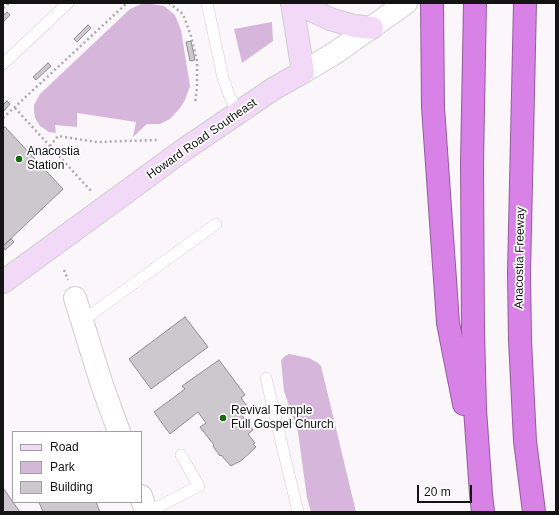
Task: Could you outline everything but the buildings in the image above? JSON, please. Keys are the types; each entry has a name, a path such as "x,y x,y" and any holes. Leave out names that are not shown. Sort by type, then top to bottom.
{"highway":[{"path":"432,3 433,107 448,323 482,503"},
{"path":"475,3 472,170 473,330 475,409 482,503"},
{"name":"Anacostia Freeway","path":"525,3 519,299 525,441 534,512"}],"main road":[{"path":"292,3 303,72"},
{"path":"300,3 309,10 330,19 354,26 372,28"},
{"name":"Howard Road Southeast","path":"3,282 182,151 273,88 303,72"}],"street":[{"name":"Howard Road Southeast","path":"303,72 335,53 406,3"},
{"path":"75,298 119,431"},
{"path":"142,499 147,512"}],"lane":[{"path":"3,64 68,3"},
{"path":"207,3 226,89 238,113"},
{"path":"82,322 216,224"},
{"path":"266,378 298,512"},
{"path":"147,512 199,486 181,455"}],"path":[{"path":"3,8 9,3"},
{"path":"3,118 127,3"},
{"path":"169,3 182,14 191,36 197,61 197,88 195,103"},
{"path":"14,108 91,191"},
{"path":"50,146 58,136 97,142 158,140"}],"green space":[{"path":"144,3 164,6 175,15 181,30 190,86 185,100 180,108 170,119 160,124 147,124 133,137 136,122 77,113 77,127 55,125 56,133 49,132 40,126 35,118 34,105 40,94 130,9"},
{"path":"272,22 273,41 242,63 234,29"},
{"path":"289,354 309,358 321,366 356,512 311,512 307,498 298,432 284,391 281,360"}],"place":[{"name":"Anacostia Station","path":"19,159"},
{"name":"Revival Temple Full Gospel Church","path":"223,418"}]}
